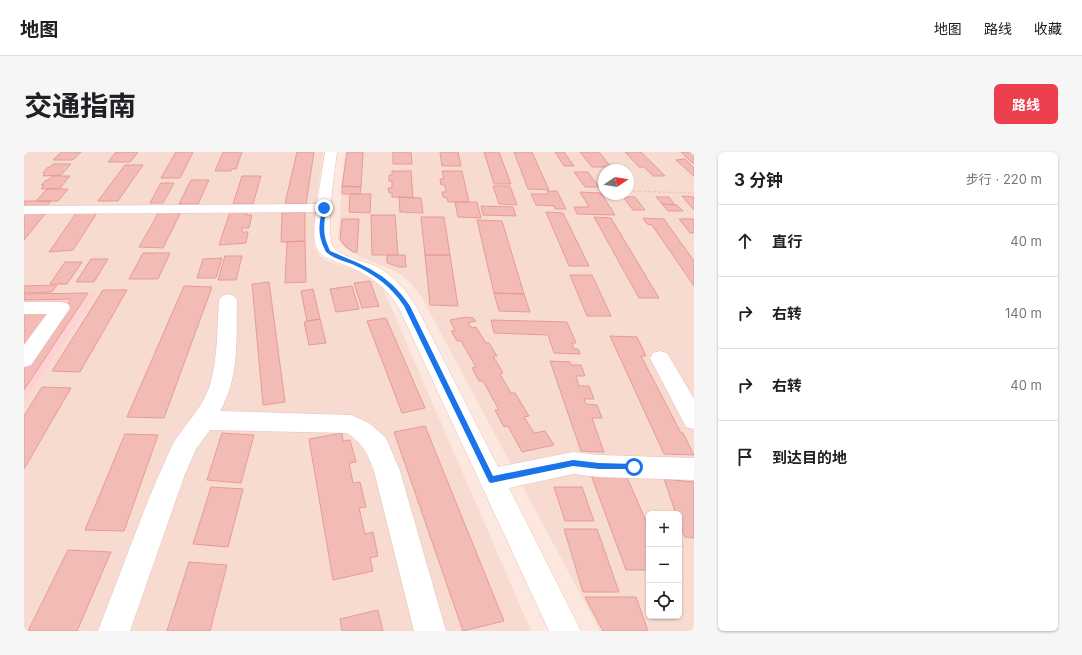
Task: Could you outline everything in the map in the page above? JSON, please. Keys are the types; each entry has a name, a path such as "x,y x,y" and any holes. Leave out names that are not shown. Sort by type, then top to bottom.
{"street":[{"path":"331,152 321,231 322,239 328,252 368,269 397,291 407,306 565,631"},
{"path":"24,210 324,208"},
{"path":"114,631 172,474 186,443 204,420 213,404 222,382 226,353 228,300"},
{"path":"24,308 61,308 24,360"},
{"path":"660,358 694,420"},
{"path":"204,420 351,424 361,430 377,445 387,471 430,631"},
{"path":"491,480 573,463 599,466 694,469"}],"path":[{"path":"634,191 694,193"}],"shaded area":[{"path":"24,152 323,152 316,206 314,246 319,255 326,261 364,273 382,286 531,631 24,631 24,404 97,292 24,293"},
{"path":"345,152 694,152 694,631 600,631 421,296 409,281 395,271 360,257 345,248 338,239"},
{"path":"97,292 24,404 24,293"}],"building":[{"path":"61,152 81,152 73,160 53,160"},
{"path":"116,152 138,152 130,162 108,162"},
{"path":"176,152 193,152 180,178 161,178"},
{"path":"223,152 242,152 236,169 232,169 231,171 215,171"},
{"path":"297,152 314,152 306,204 285,203"},
{"path":"347,152 363,152 361,187 342,186"},
{"path":"393,152 411,152 412,164 393,164"},
{"path":"440,152 458,152 461,166 442,166"},
{"path":"484,152 499,152 511,184 494,184"},
{"path":"514,152 532,152 549,190 528,189"},
{"path":"555,152 564,152 574,166 564,166"},
{"path":"580,152 599,152 609,164 598,164 598,167 592,167"},
{"path":"625,152 641,152 665,176 653,176 644,167 639,167"},
{"path":"681,152 691,152 694,155 694,163 692,163"},
{"path":"685,159 694,168 694,176 676,160"},
{"path":"53,164 71,164 61,175 43,176 45,173 43,173 48,167"},
{"path":"125,165 143,165 118,201 98,201"},
{"path":"392,171 411,171 413,198 392,197 392,193 389,193 388,188 392,188 392,181 389,181 389,175 392,175"},
{"path":"442,171 462,171 469,202 448,202 447,198 443,197 442,192 446,192 445,185 441,185 440,179 444,179"},
{"path":"574,172 588,172 598,186 598,187 585,187"},
{"path":"52,176 70,176 60,188 41,189 44,185 41,185"},
{"path":"242,176 261,176 253,204 233,204"},
{"path":"191,180 209,180 198,204 179,204"},
{"path":"161,183 174,183 163,203 150,203"},
{"path":"342,186 361,187 360,194 342,194"},
{"path":"493,186 510,186 517,205 499,204"},
{"path":"47,189 68,189 58,201 36,201"},
{"path":"547,191 557,191 566,209 555,209 554,206 536,205 531,194 548,194"},
{"path":"580,192 598,193 598,200 605,200 615,215 577,214 574,207 589,207"},
{"path":"350,194 371,194 370,213 349,212"},
{"path":"682,196 694,197 694,210"},
{"path":"399,197 421,198 423,213 400,212"},
{"path":"635,197 645,210 633,210 625,200 634,200"},
{"path":"656,197 669,197 675,205 662,204"},
{"path":"24,201 51,201 46,207 24,207"},
{"path":"455,202 477,202 481,218 458,217"},
{"path":"662,204 677,205 683,211 668,211"},
{"path":"481,206 513,207 516,216 483,215"},
{"path":"40,212 38,214 45,214 24,240 24,214"},
{"path":"77,212 97,213 73,250 49,252"},
{"path":"159,212 181,212 163,248 139,247"},
{"path":"230,212 247,212 246,215 252,215 249,228 242,228 242,232 248,232 246,243 219,245"},
{"path":"305,212 305,241 281,242 282,213"},
{"path":"546,212 563,213 589,266 569,266"},
{"path":"371,215 395,215 398,255 372,255"},
{"path":"421,217 444,217 450,255 425,255"},
{"path":"594,217 611,218 659,298 639,298"},
{"path":"643,218 664,219 694,261 694,286 652,225 647,224"},
{"path":"342,219 359,219 357,252 353,252 345,246 340,239"},
{"path":"679,219 694,219 694,233 690,233"},
{"path":"477,220 502,221 524,294 494,293"},
{"path":"305,241 306,282 285,283 287,242"},
{"path":"143,253 170,253 158,279 129,279"},
{"path":"387,255 405,255 406,267 399,267 387,263"},
{"path":"425,255 450,255 458,306 430,305"},
{"path":"225,256 242,256 236,280 218,280"},
{"path":"222,258 216,278 197,278 203,259"},
{"path":"91,259 108,259 94,282 76,282"},
{"path":"65,262 82,262 67,284 50,284"},
{"path":"570,275 592,275 611,316 587,316"},
{"path":"370,281 379,306 362,308 354,283"},
{"path":"269,282 285,402 263,405 252,284"},
{"path":"57,285 52,292 24,293 24,286"},
{"path":"184,286 212,287 164,418 127,417"},
{"path":"352,286 359,309 336,312 330,289"},
{"path":"313,289 320,319 307,321 301,291"},
{"path":"103,290 127,290 80,372 52,371"},
{"path":"88,293 24,390 24,367 71,299 24,300 24,294"},
{"path":"494,293 524,294 530,312 499,311"},
{"path":"24,312 54,312 24,355"},
{"path":"466,317 473,318 476,321 468,323 472,328 476,327 486,343 489,343 497,356 493,356 503,373 500,374 511,393 515,393 529,416 524,417 534,433 545,431 554,445 522,452 508,426 504,427 495,410 499,410 483,381 479,381 472,368 476,367 461,341 457,341 451,331 455,331 450,320"},
{"path":"386,318 425,408 402,413 367,321"},
{"path":"320,319 326,343 309,345 304,322"},
{"path":"491,320 567,322 576,343 572,343 574,349 578,349 580,354 554,353 548,335 494,333"},
{"path":"610,336 637,337 646,356 641,356 694,455 664,454"},
{"path":"550,361 570,362 572,365 581,365 585,376 576,376 579,386 589,386 594,399 584,399 586,404 597,405 602,418 592,418 604,452 581,451"},
{"path":"42,387 71,388 24,469 24,416"},
{"path":"425,426 504,621 463,631 394,432"},
{"path":"222,433 254,435 241,483 207,480"},
{"path":"342,433 343,441 350,440 356,462 349,463 353,483 360,482 366,507 359,508 365,534 373,532 378,556 370,558 373,571 333,580 309,439"},
{"path":"125,434 158,435 124,531 85,530"},
{"path":"591,475 626,475 646,521 646,570 626,570"},
{"path":"664,479 694,482 694,538 685,537 682,529 682,511 675,511"},
{"path":"211,487 243,489 228,547 193,544"},
{"path":"554,487 582,487 594,521 565,521"},
{"path":"564,529 597,529 619,592 583,592"},
{"path":"68,550 111,552 77,631 28,631"},
{"path":"189,562 227,565 210,631 167,631"},
{"path":"585,597 636,597 648,631 603,631"},
{"path":"378,610 383,631 342,631 340,619"}],"route":[{"path":"324,208 321,231 325,248 334,256 368,269 397,291 407,306 491,480 573,463 599,466 634,467"}]}
